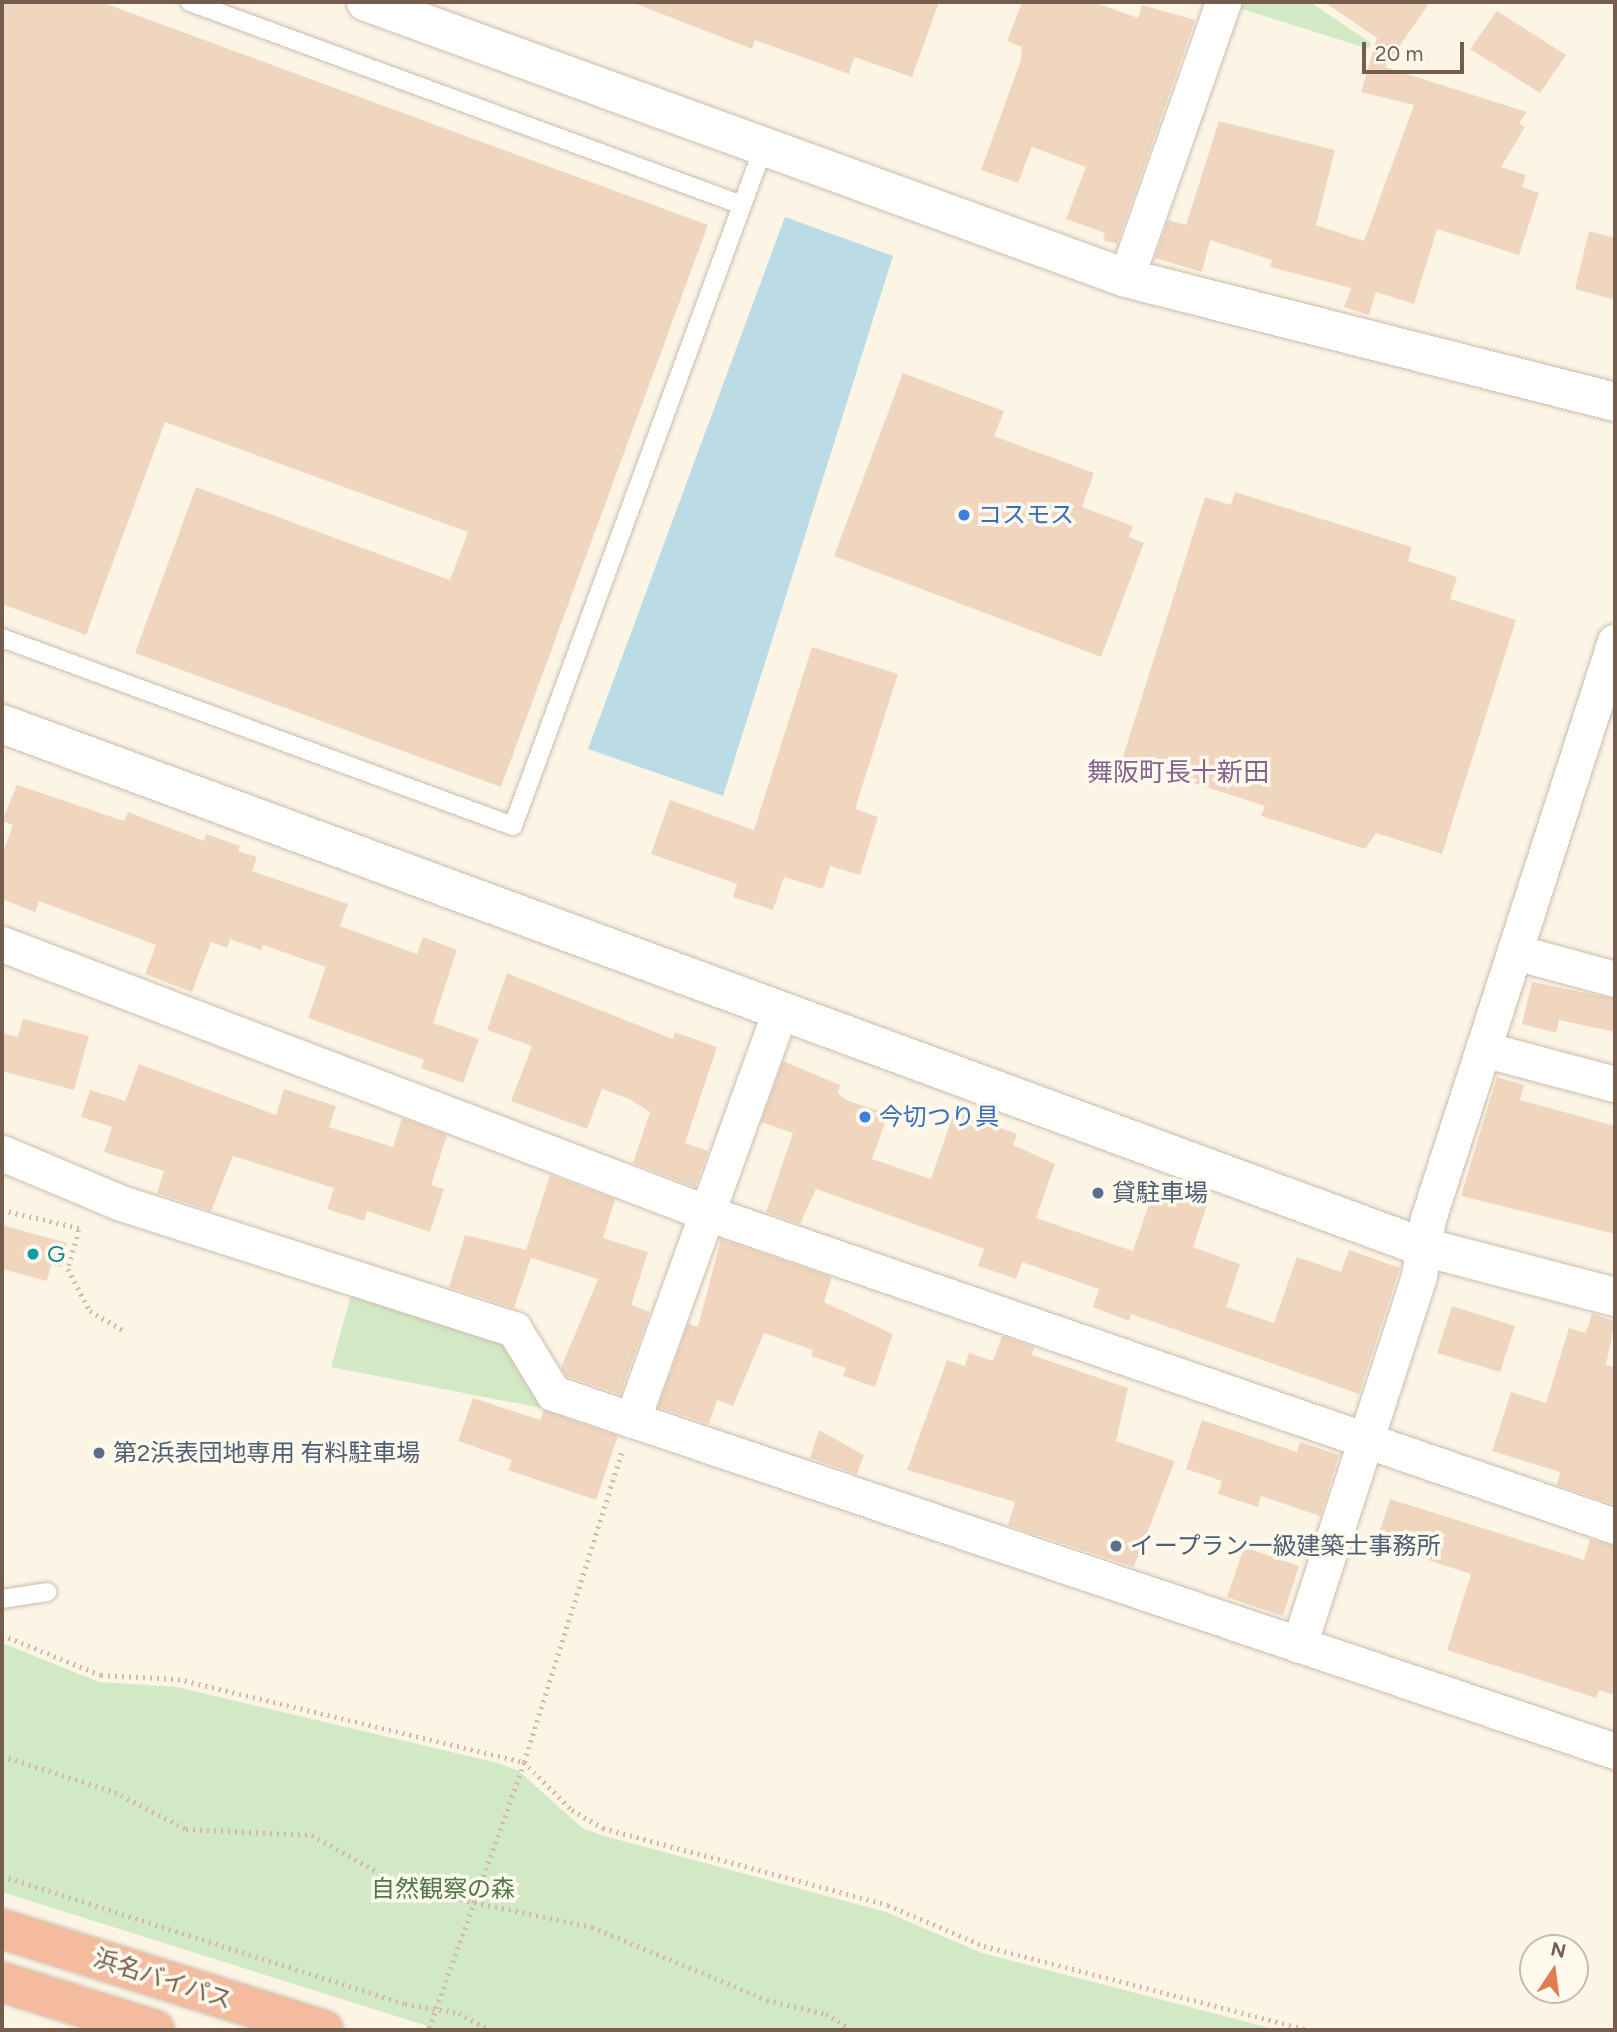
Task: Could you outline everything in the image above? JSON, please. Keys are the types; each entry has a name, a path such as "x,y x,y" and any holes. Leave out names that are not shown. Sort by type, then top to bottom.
{"highway":[{"name":"浜名バイパス","path":"2,1929 324,2030"},
{"name":"浜名バイパス","path":"2,1982 155,2030"}],"street":[{"path":"371,3 1126,278 1615,402"},
{"path":"1126,278 1212,5"},
{"path":"1299,1645 1515,952 1601,736 1615,641"},
{"path":"2,724 1423,1247 1615,1297"},
{"path":"2,944 707,1213 1615,1526"},
{"path":"1515,952 1615,979"},
{"path":"632,1420 780,1010"},
{"path":"1483,1049 1615,1084"},
{"path":"2,1153 92,1191 514,1329 553,1393 1615,1751"}],"lane":[{"path":"190,2 742,205"},
{"path":"2,638 513,826 764,146"},
{"path":"2,1599 47,1592"}],"path":[{"path":"92,1191 68,1269 90,1311 123,1331"},
{"path":"2,1210 79,1230"},
{"path":"429,2028 524,1762 632,1420"},
{"path":"2,1635 101,1675 178,1679 524,1762 572,1810 603,1828 888,1905 984,1946 1309,2030"},
{"path":"2,1756 115,1792 186,1829 312,1835 407,1888 473,1905 605,1931 767,2000 826,2014 852,2030"},
{"path":"2,1876 405,2004 436,2006 490,2030"}],"green space":[{"path":"1242,2 1310,2 1371,43 1369,49 1239,8"},
{"path":"351,1295 502,1344 541,1408 331,1367"},
{"name":"自然観察の森","path":"2,1643 99,1682 177,1687 498,1763 519,1771 582,1828 601,1835 886,1912 982,1953 1278,2030 440,2030 2,1892"}],"water":[{"path":"785,217 893,256 723,796 588,749"}],"building":[{"path":"2,2 101,2 708,225 501,787 135,653 196,487 450,580 468,532 165,422 86,635 2,604"},
{"path":"631,2 939,2 912,77 854,57 849,74 755,40 752,49"},
{"path":"1022,2 1093,2 1138,18 1142,5 1195,20 1117,244 1103,240 1105,233 1066,219 1086,167 1032,147 1018,183 981,170 1021,60 1022,47 1007,41"},
{"path":"1324,2 1430,2 1385,67 1527,112 1519,123 1525,127 1501,167 1526,175 1522,187 1539,193 1519,255 1437,229 1414,304 1376,292 1369,315 1344,307 1351,288 1270,267 1272,260 1210,240 1202,272 1155,258 1168,220 1186,225 1219,121 1335,150 1316,225 1364,241 1414,105 1361,92 1377,38"},
{"path":"1497,11 1566,55 1540,93 1470,49"},
{"path":"1589,231 1615,238 1615,300 1575,289"},
{"name":"コスモス","path":"903,373 1004,411 994,436 1094,473 1082,507 1133,526 1129,537 1144,543 1101,657 834,556"},
{"path":"1235,492 1412,547 1408,561 1457,577 1450,599 1516,620 1442,854 1376,833 1365,849 1261,816 1265,806 1122,760 1205,497 1231,505"},
{"path":"812,647 898,674 855,809 878,817 860,875 830,866 823,889 784,877 773,910 733,897 737,884 651,854 670,800 754,830"},
{"path":"17,785 124,821 128,812 204,841 206,834 240,846 238,851 257,857 252,871 348,904 340,926 417,954 423,937 457,950 433,1023 479,1039 463,1083 421,1068 424,1060 308,1018 326,967 263,945 261,950 230,939 227,948 211,942 192,992 145,974 156,945 39,901 35,912 2,899 2,855 13,825 2,821"},
{"path":"507,973 673,1039 675,1032 717,1047 685,1143 708,1151 695,1187 633,1163 650,1112 629,1099 602,1089 587,1129 511,1101 532,1046 487,1030"},
{"path":"1532,982 1615,999 1615,1032 1559,1020 1556,1033 1522,1024"},
{"path":"23,1019 89,1036 74,1090 2,1071 2,1033 18,1037"},
{"path":"783,1061 840,1085 838,1093 846,1100 888,1114 872,1159 931,1179 954,1112 1017,1134 1013,1145 1055,1164 1036,1218 1133,1251 1157,1181 1201,1196 1199,1202 1207,1205 1193,1247 1240,1264 1226,1307 1274,1323 1297,1257 1341,1272 1349,1250 1400,1268 1359,1394 1131,1314 1129,1321 1093,1307 1099,1289 1022,1262 1016,1279 978,1266 984,1249 816,1189 800,1224 766,1212 793,1133 761,1122"},
{"path":"139,1064 276,1115 284,1089 336,1106 329,1127 393,1147 402,1118 447,1135 431,1185 444,1189 430,1232 367,1211 364,1221 327,1209 334,1188 233,1156 211,1211 157,1193 164,1171 104,1152 112,1127 81,1117 90,1090 125,1101"},
{"path":"1497,1077 1524,1085 1520,1100 1615,1126 1615,1234 1461,1196"},
{"path":"550,1175 615,1199 603,1238 648,1252 631,1305 650,1312 620,1394 566,1376 561,1368 598,1279 531,1258 514,1308 449,1287 465,1235 526,1250"},
{"name":"G","path":"2,1225 67,1243 61,1267 51,1265 47,1281 2,1269"},
{"path":"721,1239 832,1277 824,1302 893,1334 875,1387 843,1376 846,1368 811,1356 813,1350 764,1333 733,1406 717,1400 709,1424 658,1407 688,1324 698,1327"},
{"path":"1452,1306 1515,1326 1500,1372 1437,1353"},
{"path":"1592,1314 1615,1321 1606,1365 1615,1367 1615,1505 1557,1485 1560,1472 1492,1451 1511,1392 1546,1403 1569,1328 1586,1333"},
{"path":"1002,1336 1034,1347 1032,1355 1128,1388 1116,1441 1175,1461 1134,1567 1008,1525 1015,1502 907,1470 947,1360 965,1366 969,1353 993,1361"},
{"path":"473,1398 540,1420 544,1410 618,1436 596,1500 508,1470 512,1460 458,1441"},
{"path":"1202,1420 1297,1452 1300,1442 1339,1455 1320,1516 1261,1496 1258,1507 1218,1494 1222,1481 1186,1469"},
{"path":"819,1430 864,1455 857,1474 810,1458"},
{"path":"1390,1499 1584,1560 1590,1539 1615,1546 1615,1695 1599,1690 1596,1698 1447,1650 1471,1574 1376,1543"},
{"path":"1244,1547 1299,1566 1283,1616 1227,1597"}],"place":[{"name":"コスモス","path":"964,515"},
{"name":"今切つり具","path":"865,1117"},
{"name":"貸駐車場","path":"1098,1193"},
{"name":"G","path":"33,1254"},
{"name":"第2浜表団地専用 有料駐車場","path":"99,1453"},
{"name":"イープラン一級建築士事務所","path":"1116,1546"}],"district":[{"name":"舞阪町長十新田","path":"1178,773"}]}
